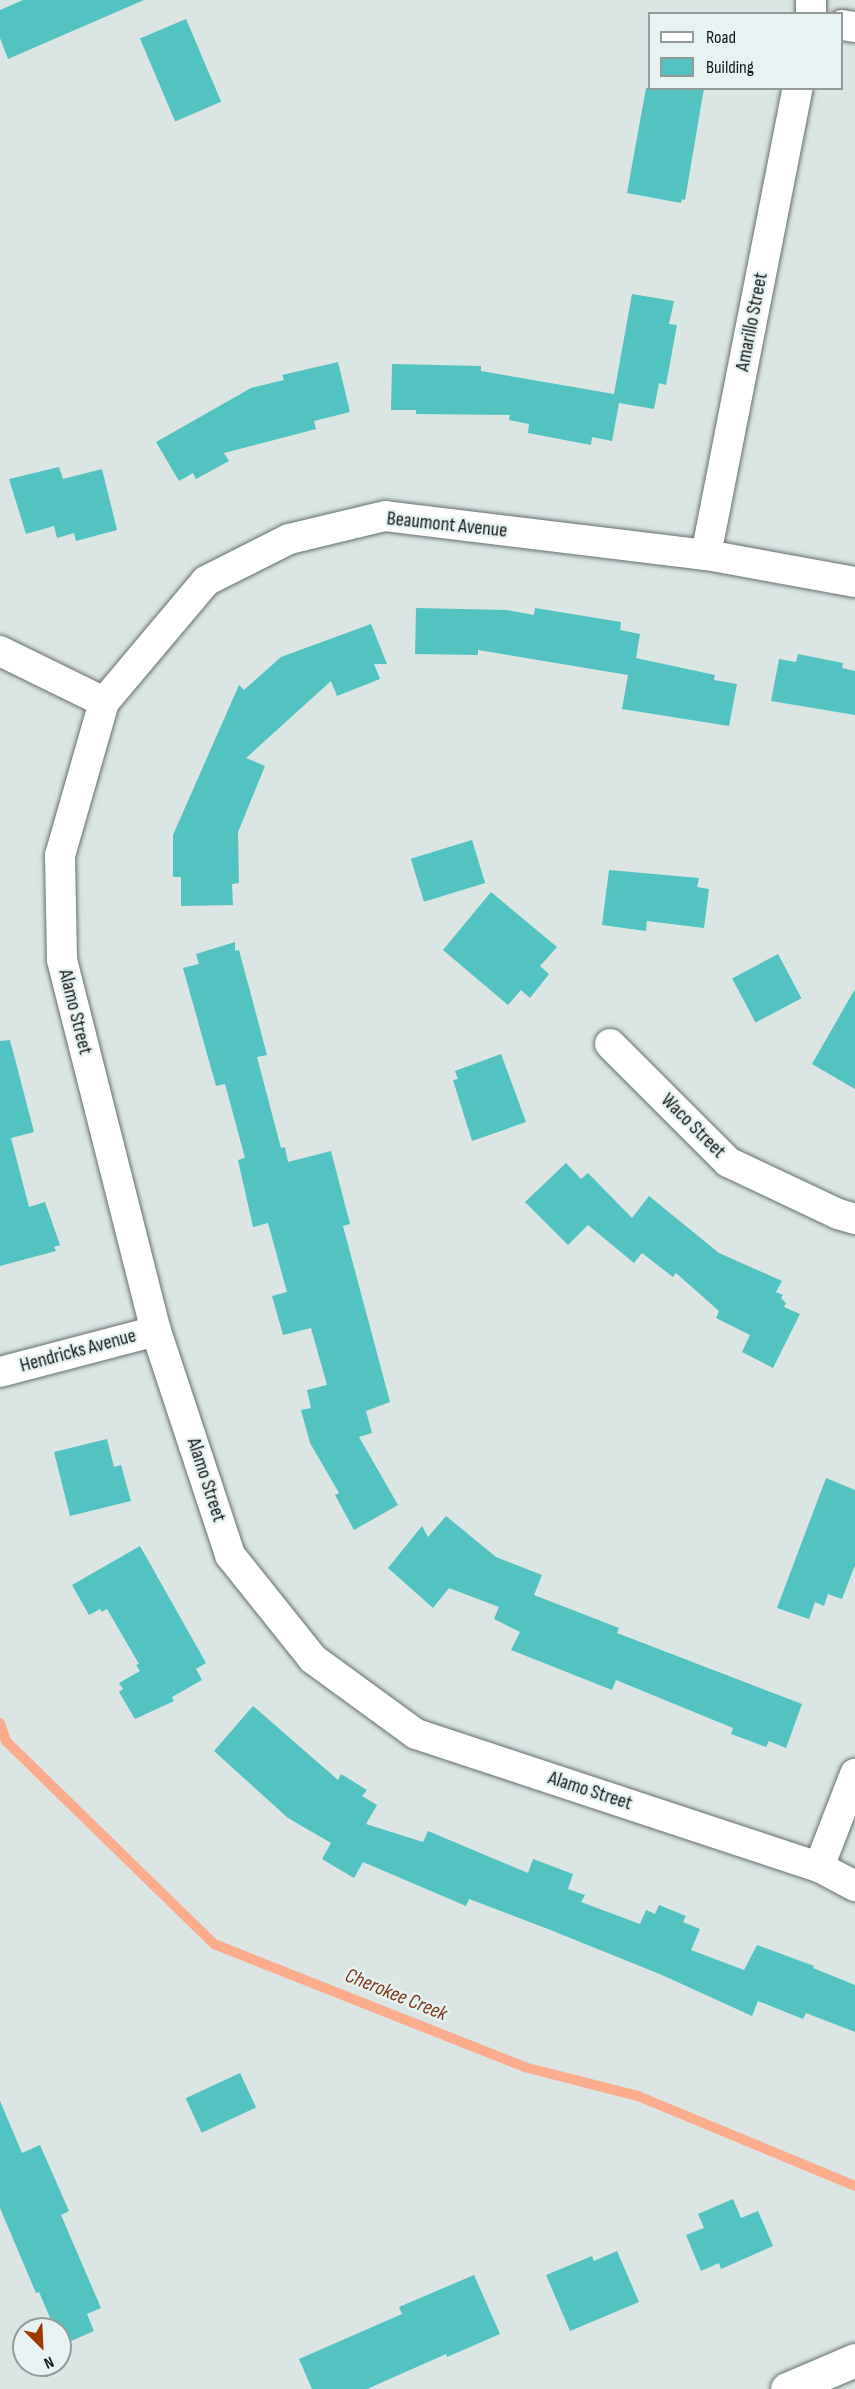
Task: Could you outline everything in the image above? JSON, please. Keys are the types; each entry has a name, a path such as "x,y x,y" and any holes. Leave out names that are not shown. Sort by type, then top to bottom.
{"main road":[{"path":"787,2389 855,2360"}],"street":[{"name":"Amarillo Street","path":"706,555 798,90"},
{"name":"Beaumont Avenue","path":"104,702 206,581 289,539 385,516 706,555 855,582"},
{"path":"0,651 104,702"},
{"name":"Alamo Street","path":"104,702 60,855 62,960 156,1331 230,1555 312,1659 416,1734 819,1867 855,1886"},
{"name":"Waco Street","path":"610,1044 728,1162 838,1214 855,1219"},
{"name":"Hendricks Avenue","path":"0,1372 156,1331"},
{"path":"819,1867 855,1774"}],"building":[{"path":"23,0 144,0 8,59 0,38 0,10"},
{"path":"186,19 221,102 175,121 140,39"},
{"path":"646,88 648,90 704,90 685,200 682,199 681,203 627,193"},
{"path":"632,294 674,301 669,324 677,325 666,385 659,383 654,409 619,403 612,441 592,437 591,445 528,433 529,424 509,420 510,415 416,414 416,410 391,410 392,364 481,366 481,371 614,394"},
{"path":"338,362 350,412 314,421 316,429 224,453 229,461 196,479 193,473 179,481 156,442 251,388 284,380 282,375"},
{"path":"59,467 63,479 102,469 117,530 76,541 74,533 57,538 54,526 26,534 9,479"},
{"path":"416,608 506,610 534,615 535,608 621,622 620,630 640,634 636,658 715,675 714,680 737,684 729,726 622,709 628,675 478,650 478,655 415,654"},
{"path":"371,624 387,664 374,664 380,679 337,696 331,681 246,758 265,766 238,832 239,883 232,884 233,905 181,906 181,877 173,877 173,835 239,685 244,690 281,657"},
{"path":"798,654 843,663 842,668 855,671 855,715 771,701 779,659 796,662"},
{"path":"472,840 485,883 424,902 411,859"},
{"path":"609,870 699,878 697,887 709,889 704,928 647,921 646,931 602,925"},
{"path":"491,892 557,947 540,966 549,974 530,998 521,990 508,1005 443,950"},
{"path":"235,942 235,951 239,950 267,1055 257,1057 281,1148 285,1147 288,1162 331,1151 350,1224 343,1226 390,1402 366,1411 372,1433 359,1437 398,1505 354,1530 335,1495 339,1493 310,1443 301,1410 311,1408 307,1390 327,1385 311,1328 283,1335 272,1296 287,1292 268,1223 253,1227 238,1160 245,1158 225,1084 216,1086 183,968 199,964 196,954"},
{"path":"778,954 801,998 756,1023 732,978"},
{"path":"855,989 855,1089 812,1064"},
{"path":"10,1040 34,1132 11,1138 29,1207 45,1202 60,1245 54,1247 56,1251 0,1266 0,1041"},
{"path":"501,1054 526,1122 472,1141 453,1080 458,1079 455,1071"},
{"path":"566,1163 581,1179 588,1173 632,1218 649,1196 719,1253 782,1281 776,1292 783,1295 781,1298 786,1303 784,1307 800,1314 773,1368 742,1352 750,1335 716,1318 719,1311 676,1273 673,1277 642,1253 634,1263 588,1225 568,1245 525,1202"},
{"path":"107,1439 114,1467 121,1465 131,1501 70,1516 54,1452"},
{"path":"826,1478 855,1490 855,1565 842,1599 828,1594 824,1606 815,1602 809,1619 777,1608"},
{"path":"446,1516 496,1557 542,1575 534,1595 619,1628 617,1633 802,1704 786,1748 769,1741 766,1747 731,1734 733,1728 616,1680 612,1690 511,1650 520,1632 494,1619 499,1607 449,1588 433,1608 388,1568 422,1526 428,1537"},
{"path":"140,1546 206,1663 196,1669 202,1680 172,1697 174,1701 135,1719 119,1692 123,1689 119,1683 140,1671 136,1665 139,1664 107,1609 102,1612 100,1609 89,1615 72,1585"},
{"path":"253,1706 338,1780 341,1774 367,1790 362,1796 377,1805 366,1824 423,1842 428,1831 528,1873 533,1859 573,1874 568,1889 585,1895 581,1902 640,1924 646,1910 655,1914 659,1905 686,1916 683,1922 700,1929 691,1950 744,1970 757,1945 814,1966 813,1968 855,1985 855,2032 806,2013 803,2019 758,2001 752,2016 662,1975 548,1929 469,1899 466,1906 363,1862 354,1878 322,1859 331,1843 288,1818 214,1751"},
{"path":"240,2073 256,2107 202,2133 186,2098"},
{"path":"0,2101 22,2153 40,2145 69,2211 61,2215 101,2308 87,2314 94,2331 72,2341 72,2317 50,2317 39,2292 36,2293 0,2208"},
{"path":"733,2199 741,2218 758,2211 773,2246 721,2269 719,2263 701,2271 686,2235 704,2228 698,2214"},
{"path":"617,2251 639,2302 570,2331 546,2275 592,2256 594,2261"},
{"path":"474,2275 500,2334 447,2357 446,2354 367,2389 312,2389 299,2359 402,2314 399,2307"}],"waterway":[{"name":"Cherokee Creek","path":"0,1723 6,1741 214,1944 524,2067 638,2096 855,2186"}]}
